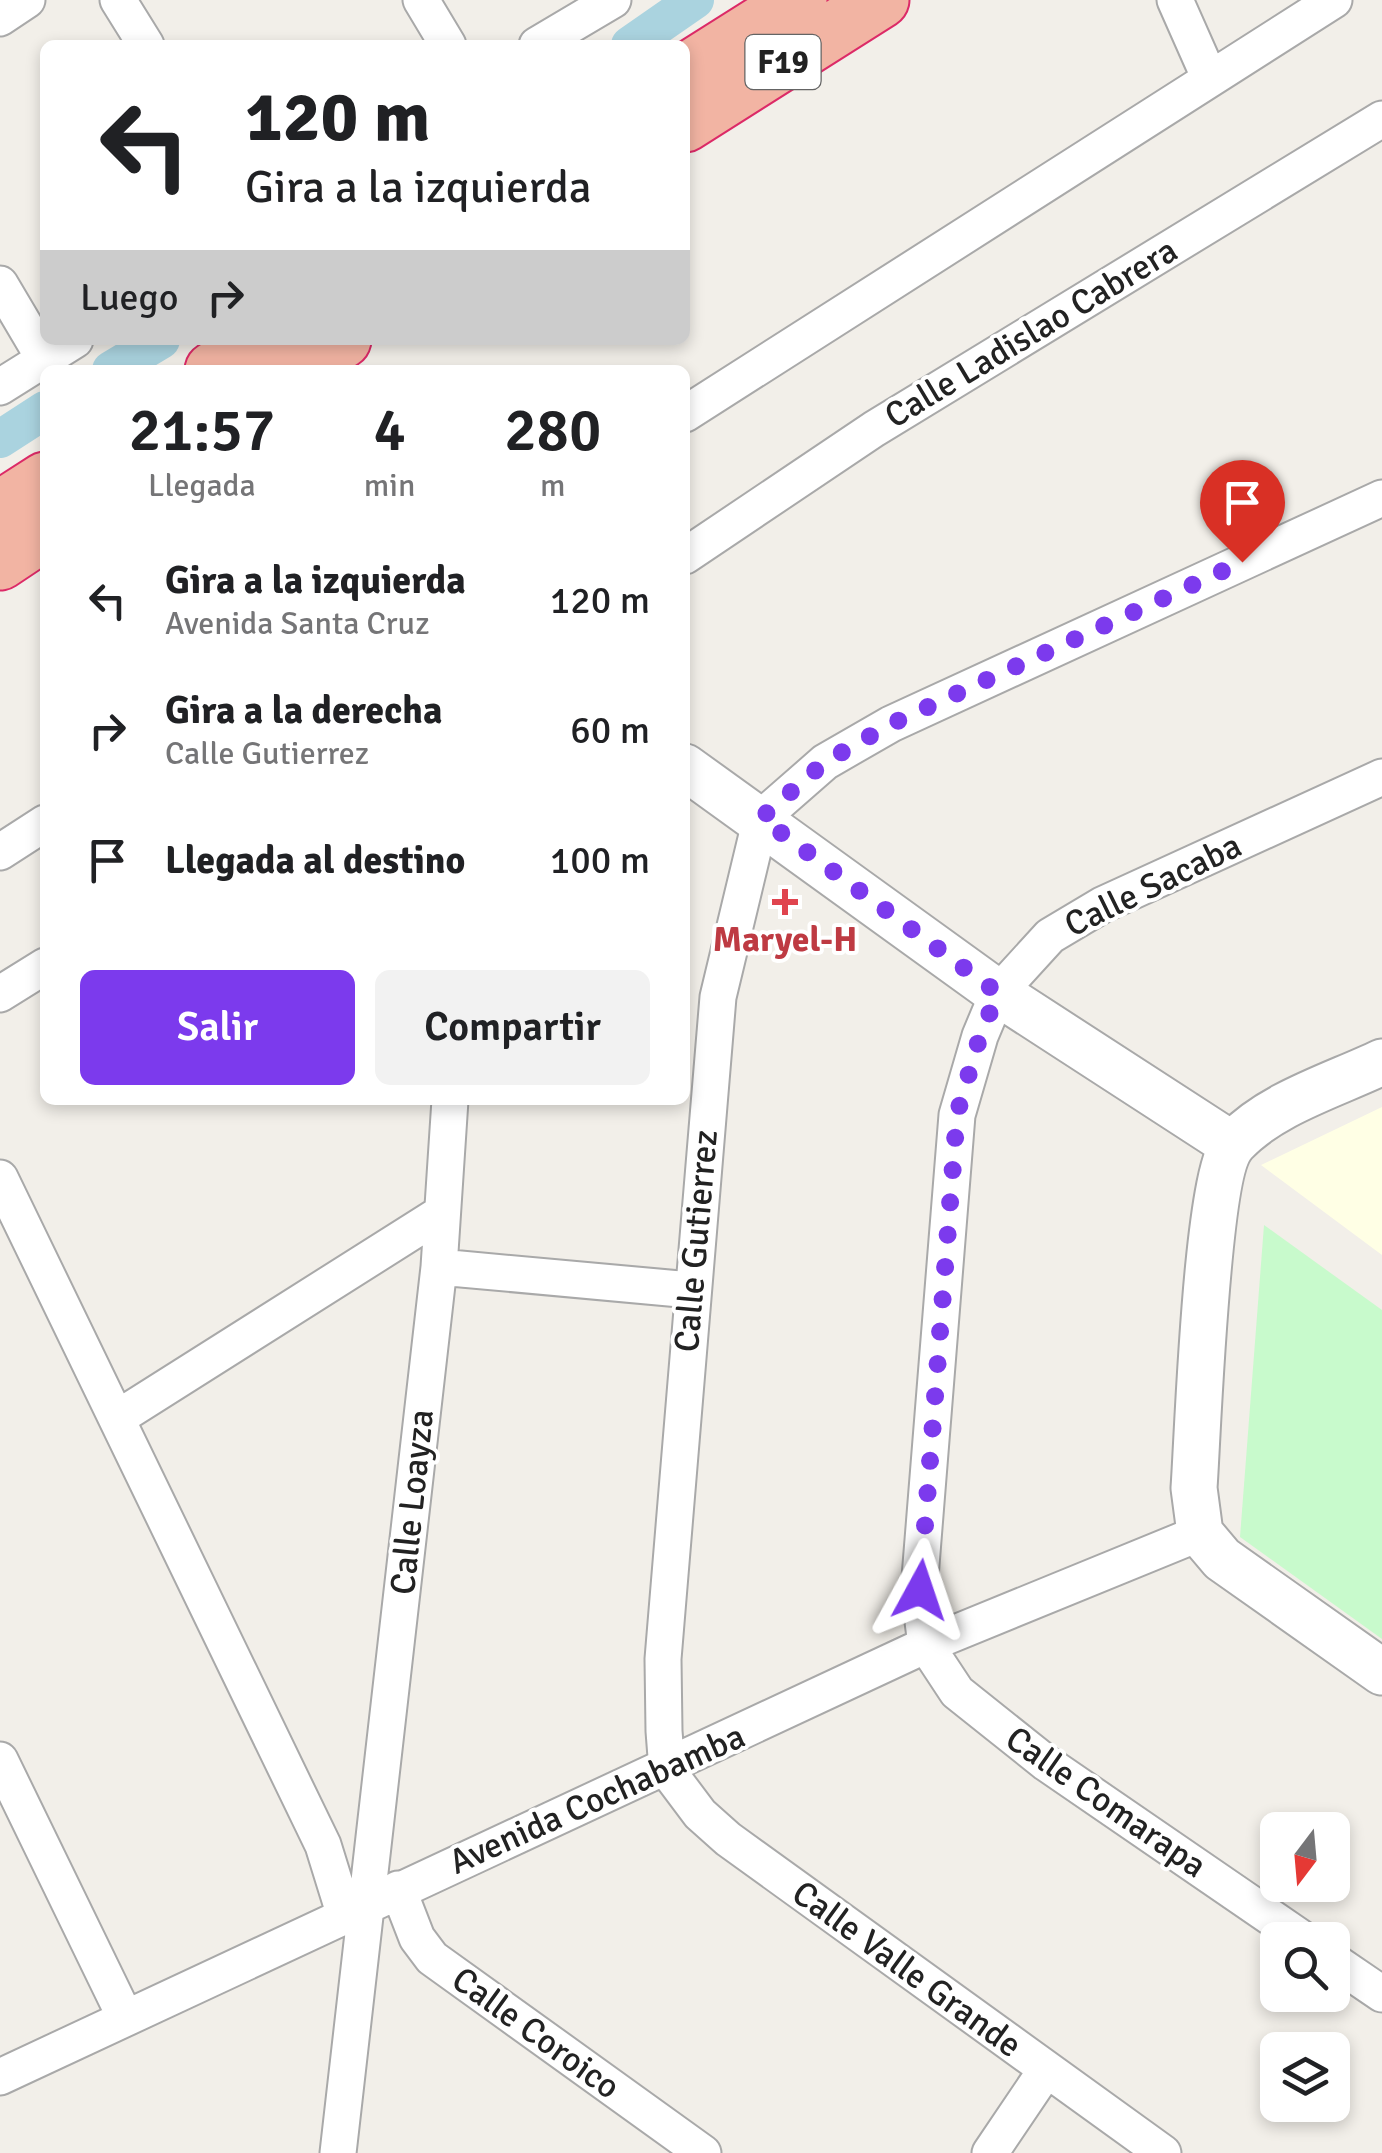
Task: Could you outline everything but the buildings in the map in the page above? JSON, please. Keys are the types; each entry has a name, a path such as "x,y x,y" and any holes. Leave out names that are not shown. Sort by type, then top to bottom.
{"highway":[{"name":"F19","path":"690,69 799,0"},
{"name":"F19","path":"690,121 881,0"},
{"path":"304,365 335,345"},
{"path":"0,509 40,483"},
{"path":"0,562 40,535"}],"street":[{"path":"0,18 27,0"},
{"path":"118,0 143,40"},
{"path":"421,0 445,40"},
{"path":"545,40 612,0"},
{"path":"1175,0 1210,78"},
{"path":"690,411 1334,0"},
{"name":"Calle Ladislao Cabrera","path":"690,553 874,429 1382,119"},
{"path":"0,284 45,360"},
{"path":"0,387 68,345"},
{"path":"761,818 825,762 891,724 1382,498"},
{"path":"690,770 998,993 1232,1144"},
{"name":"Calle Sacaba","path":"926,1645 920,1590 957,1114 980,1036 998,993 1050,936 1102,905 1382,777"},
{"name":"Calle Gutierrez","path":"666,1770 664,1659 691,1290 718,997 761,818"},
{"path":"0,852 40,826"},
{"path":"0,994 40,969"},
{"path":"1382,1062 1266,1117 1232,1144 1217,1195 1194,1488 1200,1533 1222,1559 1382,1672"},
{"name":"Calle Loayza","path":"338,2153 370,1903 438,1267 450,1105"},
{"name":"Calle Coroico","path":"0,1178 323,1845 370,1903 417,1938 432,1958 703,2153"},
{"path":"118,1417 440,1214"},
{"path":"438,1267 691,1290"},
{"name":"Avenida Cochabamba","path":"0,2077 370,1903 666,1770 926,1645 1200,1533"},
{"name":"Calle Comarapa","path":"926,1645 956,1692 1046,1762 1278,1922"},
{"path":"0,1760 126,2018"},
{"name":"Calle Valle Grande","path":"666,1770 700,1814 728,1839 1162,2153"},
{"path":"1350,1972 1382,1994"},
{"path":"990,2153 1046,2070"}],"shaded area":[{"path":"1382,1107 1382,1255 1261,1165"}],"green space":[{"path":"1264,1225 1382,1310 1382,1639 1240,1537"}],"waterway":[{"path":"637,40 695,0"},
{"path":"119,365 153,345"},
{"path":"0,439 40,413"}],"place":[{"name":"Maryel-H","path":"785,902"}],"route":[{"path":"920,1590 957,1114 980,1036 998,993 761,818 825,762 891,724 1242,562"}]}
